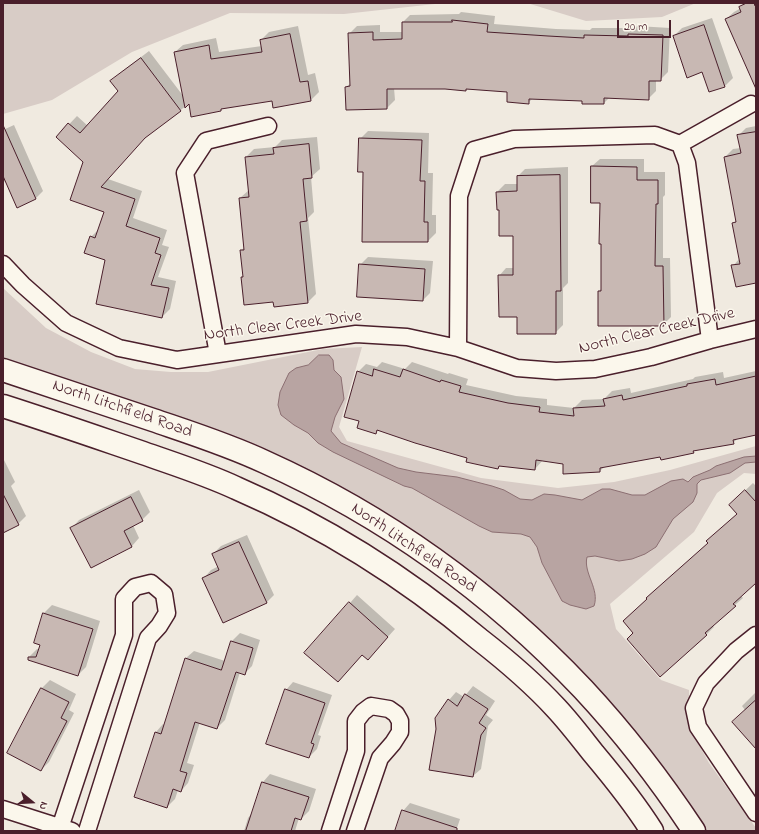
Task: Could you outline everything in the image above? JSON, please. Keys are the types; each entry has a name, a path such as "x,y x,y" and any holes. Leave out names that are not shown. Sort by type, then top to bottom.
{"main road":[{"name":"North Litchfield Road","path":"3,370 190,433 265,462 352,506 394,531 439,563 500,610 533,639 562,668 633,747 694,831"},
{"name":"North Litchfield Road","path":"3,406 176,464 234,487 311,524 383,566 407,582 463,625 496,652 538,690 556,708 602,764 642,815 652,831"}],"street":[{"path":"680,144 751,104"},
{"path":"218,354 184,173 206,141 268,126"},
{"path":"458,348 459,196 474,150 514,139 655,135 680,144 688,163 710,340"},
{"name":"North Clear Creek Drive","path":"3,264 23,285 66,324 119,348 177,360 356,334 407,337 458,348 517,368 556,371 595,369 651,357 756,328"},
{"path":"3,809 64,830 101,703 124,635 124,599 135,587 151,583 164,594 167,613 159,626 148,638 87,831"},
{"path":"756,635 736,651 706,683 694,708 698,727 756,813"},
{"path":"101,703 125,711"},
{"path":"330,831 356,751 356,721 363,712 371,706 389,709 396,714 400,721 400,732 380,758 355,831"},
{"path":"344,789 367,796"}],"shaded area":[{"path":"3,3 444,3 344,14 230,13 132,52 52,100 3,114"},
{"path":"527,3 696,3 662,17 586,21"},
{"path":"3,288 46,328 91,352 135,369 171,372 208,372 323,349 362,347 339,427 347,441 481,478 558,488 614,482 670,470 756,446 756,474 744,473 717,493 694,532 610,604 616,629 661,680 689,690 689,712 693,734 709,763 756,828 756,831 704,831 694,813 639,736 563,655 356,498 3,362"},
{"path":"319,355 329,355 333,360 334,370 341,377 344,399 335,417 331,431 341,443 398,468 416,472 457,477 504,490 520,499 532,500 544,494 582,500 602,489 610,489 632,495 645,495 671,481 683,479 688,482 693,477 716,466 744,457 756,456 756,462 745,463 730,473 701,480 697,484 697,493 693,502 673,519 656,547 645,554 632,559 619,561 595,556 587,557 587,569 595,593 595,600 594,606 586,609 570,605 562,601 542,563 537,547 530,537 521,534 492,532 479,526 412,488 404,486 333,452 318,443 308,433 281,415 278,405 280,392 289,373 296,368 308,365"}],"building":[{"path":"747,3 754,3 755,6 756,5 756,89 725,19 741,12 739,7"},
{"path":"452,20 488,24 487,32 584,38 584,35 663,35 661,81 649,81 649,100 604,98 604,104 582,104 582,101 529,99 529,104 507,102 507,92 466,89 466,91 445,89 387,89 387,109 346,110 345,87 350,86 348,33 373,32 373,40 402,39 402,22 452,22"},
{"path":"704,25 725,87 709,92 702,72 687,78 673,36"},
{"path":"290,34 300,82 308,81 311,101 273,108 272,101 221,109 221,111 191,117 189,104 185,108 174,52 209,45 211,59 262,52 260,40"},
{"path":"141,58 181,111 145,138 101,187 135,199 126,226 160,238 155,253 161,255 151,285 169,288 162,318 96,304 105,260 84,253 90,236 95,238 104,212 70,200 83,162 56,137 68,123 80,133 118,91 110,81"},
{"path":"3,125 36,199 17,208 3,176"},
{"path":"756,132 756,283 736,287 731,265 740,264 732,223 736,222 724,157 741,153 737,135"},
{"path":"359,138 422,140 420,181 425,181 424,222 428,222 428,242 362,242 363,172 358,172"},
{"path":"309,144 312,178 303,179 307,221 300,222 308,303 274,307 273,302 244,305 240,250 244,250 239,198 249,197 245,157 274,154 273,148"},
{"path":"591,166 637,167 637,180 658,180 655,266 663,266 664,326 598,326 598,291 601,291 601,244 599,244 600,203 591,203"},
{"path":"560,175 561,291 556,291 556,334 517,334 517,317 499,317 498,275 513,275 513,236 499,236 499,210 497,210 496,192 517,191 517,176"},
{"path":"359,264 425,269 423,301 357,297"},
{"path":"374,369 400,377 403,369 440,382 441,380 461,386 459,392 508,403 540,407 539,412 574,416 573,408 605,406 603,399 622,395 623,400 687,386 687,384 715,379 716,385 756,376 756,435 733,440 734,444 693,451 694,453 661,460 660,457 600,468 600,472 563,474 563,464 536,460 535,470 499,466 498,469 466,462 467,458 377,430 376,434 357,428 359,421 344,417 357,371 372,376"},
{"path":"745,490 756,502 756,583 733,604 736,606 705,633 707,635 660,677 627,639 633,633 623,621 647,599 646,598 708,543 706,541 737,514 729,505"},
{"path":"3,494 19,525 3,533"},
{"path":"131,497 143,521 124,531 132,547 91,568 70,528"},
{"path":"239,542 267,603 223,623 202,578 219,570 212,554"},
{"path":"349,602 388,637 368,660 362,655 338,682 304,653"},
{"path":"43,613 93,629 78,676 28,660 28,657 36,657 40,645 34,643"},
{"path":"231,641 253,648 245,675 236,672 217,729 195,722 180,771 187,773 181,792 173,789 167,808 134,797 155,732 161,734 185,658 221,670"},
{"path":"41,688 69,702 61,718 67,721 41,771 7,753"},
{"path":"285,689 325,703 311,743 314,744 309,758 266,744"},
{"path":"465,694 488,709 479,723 486,728 481,735 473,777 429,770 436,729 435,718 448,699 457,706"},
{"path":"756,700 756,749 732,722"},
{"path":"262,782 309,797 301,820 295,818 291,831 246,831"},
{"path":"402,810 457,828 457,831 395,831"}]}
